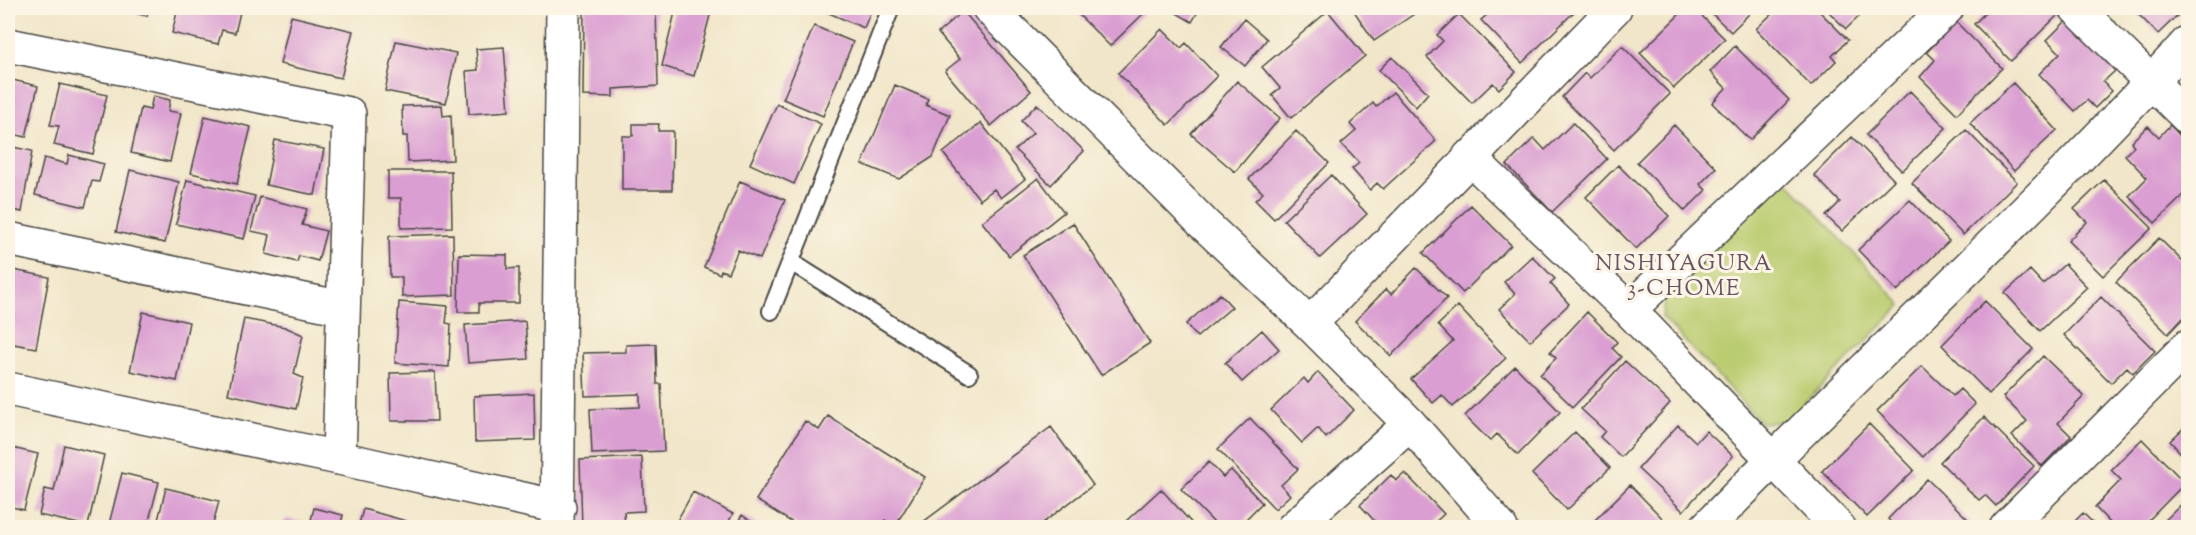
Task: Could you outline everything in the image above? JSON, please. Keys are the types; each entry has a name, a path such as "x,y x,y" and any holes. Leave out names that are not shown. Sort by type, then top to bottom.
{"street":[{"path":"8,389 339,458 558,517 563,8"},
{"path":"989,8 1020,20 1204,224 1310,324 1410,424 1501,528"},
{"path":"1310,324 1615,8"},
{"path":"1629,310 1947,8"},
{"path":"2076,8 2188,118"},
{"path":"1706,528 1773,458 2056,182 2152,83 2188,42"},
{"path":"8,45 349,114 339,458"},
{"path":"1469,157 1629,310 1839,528"},
{"path":"8,239 343,308"},
{"path":"2006,528 2188,346"},
{"path":"1293,528 1410,424"}],"lane":[{"path":"771,311 891,8"},
{"path":"791,262 969,374"}],"green space":[{"path":"1784,178 1902,305 1787,421 1762,423 1662,317 1666,291"}],"building":[{"path":"115,8 149,8 147,16"},
{"path":"178,8 241,8 235,33 222,30 218,44 172,33"},
{"path":"584,8 656,8 658,86 613,89 613,97 583,96"},
{"path":"676,8 712,8 694,76 662,66"},
{"path":"817,8 872,8 864,28"},
{"path":"1072,8 1137,8 1143,14 1110,46"},
{"path":"1168,8 1200,8 1192,22"},
{"path":"1352,8 1419,8 1420,10 1374,41"},
{"path":"1495,8 1578,8 1522,63 1481,20"},
{"path":"1686,8 1694,8 1725,39 1674,88 1640,53"},
{"path":"1706,8 1755,8 1731,32"},
{"path":"1778,8 1816,8 1848,40 1832,56 1836,61 1811,86 1756,29"},
{"path":"1825,8 1868,8 1846,29"},
{"path":"1990,8 2054,8 2060,13 2011,61 1974,24"},
{"path":"2132,8 2185,8 2158,34"},
{"path":"963,11 1031,91 991,126 945,71 960,59 938,33"},
{"path":"1328,11 1365,56 1291,118 1272,95 1280,88 1262,67"},
{"path":"1459,14 1516,72 1499,89 1493,83 1472,103 1427,57 1443,41 1437,35"},
{"path":"291,16 353,31 341,78 280,64"},
{"path":"1244,19 1267,39 1245,66 1221,47"},
{"path":"2066,21 2115,71 2103,82 2112,91 2095,108 2087,100 2075,111 2039,74 2060,53 2047,40"},
{"path":"1956,22 2002,68 1957,114 1920,77 1935,60 1927,52"},
{"path":"814,26 853,42 823,116 783,99"},
{"path":"1162,29 1181,48 1186,43 1217,76 1168,125 1118,73"},
{"path":"396,41 456,53 446,103 385,91"},
{"path":"1622,46 1670,94 1614,150 1562,97 1585,73 1590,78"},
{"path":"1735,46 1789,100 1750,140 1712,103 1726,88 1710,72"},
{"path":"504,47 509,111 469,114 466,71 478,70 476,49"},
{"path":"1392,57 1428,93 1416,107 1379,70"},
{"path":"8,79 38,86 26,137 8,133"},
{"path":"1237,81 1280,118 1235,172 1191,134"},
{"path":"2013,83 2057,130 2014,171 1970,123"},
{"path":"60,84 107,95 93,154 54,145 59,126 50,125"},
{"path":"895,85 928,99 926,105 950,115 933,157 899,179 862,164"},
{"path":"1910,91 1946,128 1902,171 1866,135"},
{"path":"1393,92 1436,141 1383,189 1377,183 1370,190 1352,169 1359,163 1341,144 1356,131 1350,124 1373,103 1376,107"},
{"path":"153,96 170,100 168,111 181,113 170,162 131,153 141,108 150,110"},
{"path":"777,104 821,124 794,184 750,164"},
{"path":"1037,104 1084,151 1051,185 1015,150 1033,133 1021,121"},
{"path":"442,105 443,116 451,115 453,160 408,162 407,136 403,136 402,106"},
{"path":"205,116 251,127 237,184 191,173"},
{"path":"981,123 1025,179 1001,198 994,189 980,200 943,153"},
{"path":"1573,123 1607,159 1552,212 1507,165 1534,138 1545,150"},
{"path":"633,124 659,124 658,131 673,131 672,190 622,190 622,136 633,136"},
{"path":"1674,125 1716,168 1700,184 1706,190 1685,211 1637,162"},
{"path":"2170,125 2188,144 2188,191 2155,223 2129,196 2147,178 2125,155 2134,146 2131,142 2148,126 2159,137"},
{"path":"1966,130 2017,182 1963,235 1912,183"},
{"path":"1296,131 1329,163 1274,219 1255,200 1263,193 1249,179"},
{"path":"1852,137 1894,180 1842,231 1826,216 1840,202 1814,175"},
{"path":"275,140 324,149 315,195 266,185"},
{"path":"8,146 32,151 22,212 8,209"},
{"path":"69,155 104,164 99,182 92,181 85,207 35,195 44,158 67,164"},
{"path":"1618,165 1669,216 1636,249 1586,197"},
{"path":"130,170 179,182 165,243 116,232"},
{"path":"388,171 451,171 452,227 401,228 401,198 388,198"},
{"path":"1331,175 1367,214 1320,258 1284,220"},
{"path":"1038,178 1064,212 1009,256 982,222"},
{"path":"187,180 255,196 244,239 176,224"},
{"path":"2104,180 2152,228 2103,276 2068,241 2087,222 2074,209"},
{"path":"740,181 785,200 760,259 738,250 728,273 721,270 720,274 704,267"},
{"path":"260,197 307,209 302,225 326,231 318,261 299,256 297,262 266,254 270,235 251,231"},
{"path":"1910,200 1949,241 1897,291 1858,250"},
{"path":"1471,205 1511,245 1463,293 1423,253"},
{"path":"1073,223 1150,343 1101,375 1023,255"},
{"path":"453,234 454,295 402,297 402,277 390,277 389,236"},
{"path":"2159,238 2188,267 2188,313 2168,334 2116,282"},
{"path":"459,254 507,255 507,269 519,268 519,303 479,303 479,312 458,312"},
{"path":"1532,256 1555,279 1550,283 1569,304 1530,341 1499,309 1515,294 1504,282"},
{"path":"2065,264 2087,287 2040,331 2005,293 2030,270 2043,284"},
{"path":"1416,268 1447,298 1391,356 1355,321 1386,289 1391,294"},
{"path":"8,269 49,277 36,348 8,343"},
{"path":"1220,294 1232,307 1197,337 1186,324"},
{"path":"2101,297 2155,351 2133,373 2127,367 2111,383 2064,335"},
{"path":"1985,301 2033,349 1989,394 1942,345"},
{"path":"399,302 448,306 446,323 451,324 449,367 395,363"},
{"path":"1458,306 1506,358 1453,407 1442,395 1433,403 1411,379 1453,341 1438,325"},
{"path":"143,312 189,322 177,381 130,371"},
{"path":"1587,312 1617,342 1612,348 1621,357 1573,407 1540,375 1556,358 1550,352"},
{"path":"244,319 285,327 303,335 294,374 303,378 296,409 228,394"},
{"path":"525,321 528,359 468,363 465,325"},
{"path":"1262,330 1279,349 1242,382 1225,363"},
{"path":"656,344 657,384 661,384 664,451 592,454 590,409 640,407 640,394 585,396 583,353 626,352 626,345"},
{"path":"2043,356 2084,396 2058,423 2071,436 2042,466 2012,436 2027,421 2003,397"},
{"path":"1625,361 1670,403 1621,457 1600,437 1605,431 1581,409"},
{"path":"1515,366 1560,412 1518,455 1497,434 1490,441 1465,416"},
{"path":"1922,366 1953,396 1960,389 1975,404 1923,457 1877,411"},
{"path":"435,372 437,421 391,421 390,373"},
{"path":"1318,372 1354,410 1326,438 1318,428 1302,443 1271,410 1304,378 1308,383"},
{"path":"534,393 535,440 475,442 474,396"},
{"path":"828,416 925,477 895,526 885,520 880,528 801,528 756,500 805,421 819,430"},
{"path":"1984,417 2034,466 1996,506 1985,495 1979,500 1940,462"},
{"path":"1250,418 1298,469 1281,485 1290,495 1275,509 1218,449"},
{"path":"1869,424 1914,470 1867,517 1822,471"},
{"path":"2188,424 2188,461 2170,441"},
{"path":"1678,425 1696,442 1706,431 1733,456 1683,511 1638,469"},
{"path":"1051,427 1093,485 1036,528 915,528"},
{"path":"1575,432 1610,468 1567,510 1532,474"},
{"path":"2142,439 2185,483 2141,528 2115,528 2095,507 2121,480 2111,470"},
{"path":"64,445 104,455 88,526 39,515 45,489 54,491"},
{"path":"8,447 38,454 24,510 8,506"},
{"path":"642,457 644,511 624,512 625,528 582,528 580,460"},
{"path":"1209,462 1223,477 1231,470 1262,503 1237,528 1219,528 1181,489"},
{"path":"122,473 159,482 147,528 108,528"},
{"path":"1405,473 1444,514 1432,525 1434,528 1381,528 1360,505 1391,475 1396,481"},
{"path":"1927,479 1977,528 1896,528 1888,519"},
{"path":"1630,485 1666,522 1661,528 1587,528"},
{"path":"166,488 219,501 212,528 156,528"},
{"path":"1161,489 1196,528 1132,528 1126,521"},
{"path":"693,492 733,514 725,528 673,528"},
{"path":"2188,498 2188,528 2157,528"},
{"path":"314,508 343,515 340,528 284,528 286,519 310,524"},
{"path":"363,509 410,522 408,528 358,528"},
{"path":"2083,513 2098,528 2068,528"},
{"path":"742,515 761,528 734,528"}],"district":[{"name":"NISHIYAGURA 3-CHOME","path":"1684,274"}]}
